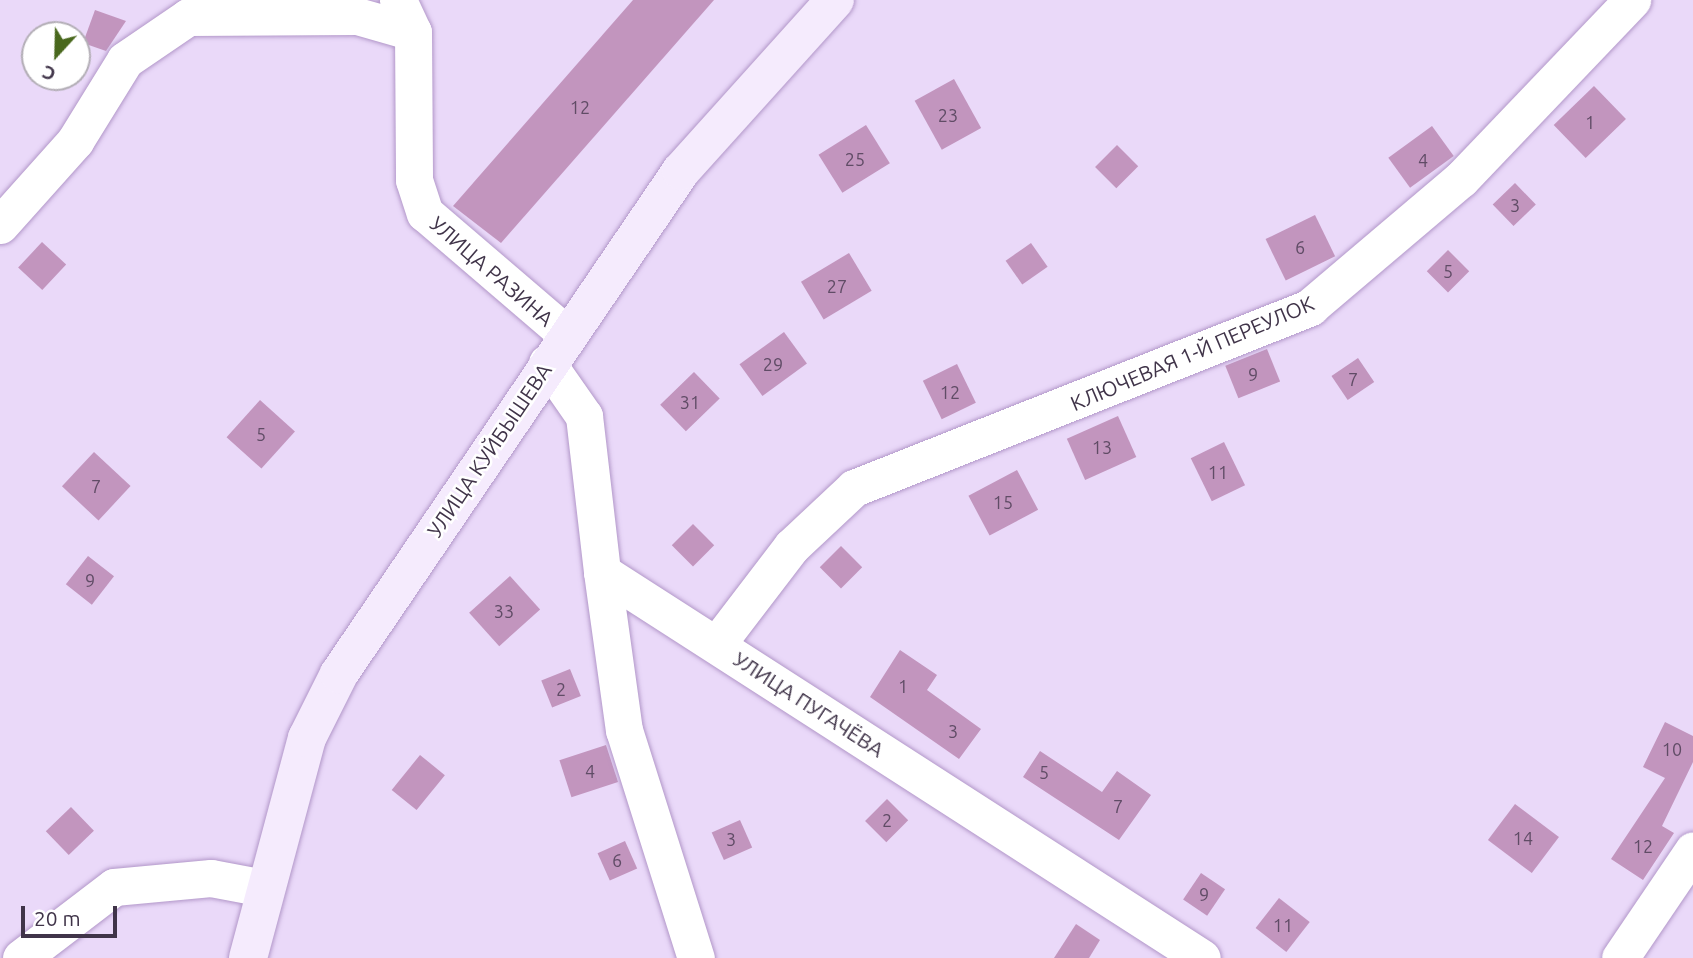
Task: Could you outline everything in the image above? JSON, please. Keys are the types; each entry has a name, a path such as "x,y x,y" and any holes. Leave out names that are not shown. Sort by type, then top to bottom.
{"main road":[{"name":"УЛИЦА КУЙБЫШЕВА","path":"248,958 264,888 307,738 339,674 556,348 681,172 835,0"}],"street":[{"name":"КЛЮЧЕВАЯ 1-Й ПЕРЕУЛОК","path":"717,644 792,547 855,488 1310,307 1461,179 1632,0"},
{"name":"УЛИЦА РАЗИНА","path":"406,16 414,180 425,214 556,348"},
{"path":"0,225 75,141 125,60 188,17 406,16"},
{"path":"556,348 584,416 624,730 696,958"},
{"name":"УЛИЦА ПУГАЧЁВА","path":"602,572 1202,958"},
{"path":"1620,958 1693,850"},
{"path":"22,958 114,887 211,878 264,888"}],"building":[{"path":"633,0 714,0 501,243 453,206"},
{"path":"95,10 126,21 106,51 91,46 91,21"},
{"path":"954,79 981,128 942,150 915,101"},
{"path":"1594,86 1626,119 1586,158 1554,125"},
{"path":"866,125 890,163 842,193 819,155"},
{"path":"1432,126 1454,156 1410,188 1388,158"},
{"path":"1117,145 1138,166 1116,188 1095,167"},
{"path":"1515,183 1536,205 1514,226 1493,205"},
{"path":"1315,215 1335,256 1286,280 1266,239"},
{"path":"42,242 66,265 42,290 18,268"},
{"path":"1031,243 1048,267 1022,285 1006,261"},
{"path":"1448,250 1469,271 1448,292 1427,271"},
{"path":"849,253 872,291 824,320 801,282"},
{"path":"784,332 807,364 762,396 740,364"},
{"path":"1267,349 1280,381 1238,398 1225,366"},
{"path":"1358,358 1374,382 1348,400 1331,376"},
{"path":"957,364 976,403 942,419 923,381"},
{"path":"694,372 720,399 686,431 660,405"},
{"path":"260,400 295,431 261,469 227,437"},
{"path":"1118,416 1136,457 1085,480 1067,439"},
{"path":"1224,442 1245,485 1212,501 1191,458"},
{"path":"94,452 131,486 99,520 62,486"},
{"path":"1017,470 1038,510 990,536 968,496"},
{"path":"693,524 714,545 693,566 672,545"},
{"path":"841,546 862,567 841,588 820,567"},
{"path":"88,556 114,576 92,605 66,584"},
{"path":"510,576 540,609 499,646 469,613"},
{"path":"900,650 937,675 927,690 981,729 959,759 870,697"},
{"path":"570,669 581,696 552,708 541,681"},
{"path":"1665,722 1693,736 1693,762 1662,826 1674,833 1643,880 1611,859 1665,778 1643,767"},
{"path":"606,745 618,782 571,797 559,760"},
{"path":"1040,751 1102,792 1117,771 1151,795 1119,840 1023,777"},
{"path":"420,755 445,775 417,810 392,790"},
{"path":"887,799 908,820 886,842 865,821"},
{"path":"1515,804 1559,837 1532,873 1488,840"},
{"path":"71,807 94,831 69,855 46,831"},
{"path":"740,820 752,847 724,860 712,833"},
{"path":"625,841 637,868 610,881 598,853"},
{"path":"1201,873 1225,889 1207,916 1183,900"},
{"path":"1279,898 1310,922 1286,952 1256,928"},
{"path":"1076,924 1100,940 1089,958 1054,958"}]}
